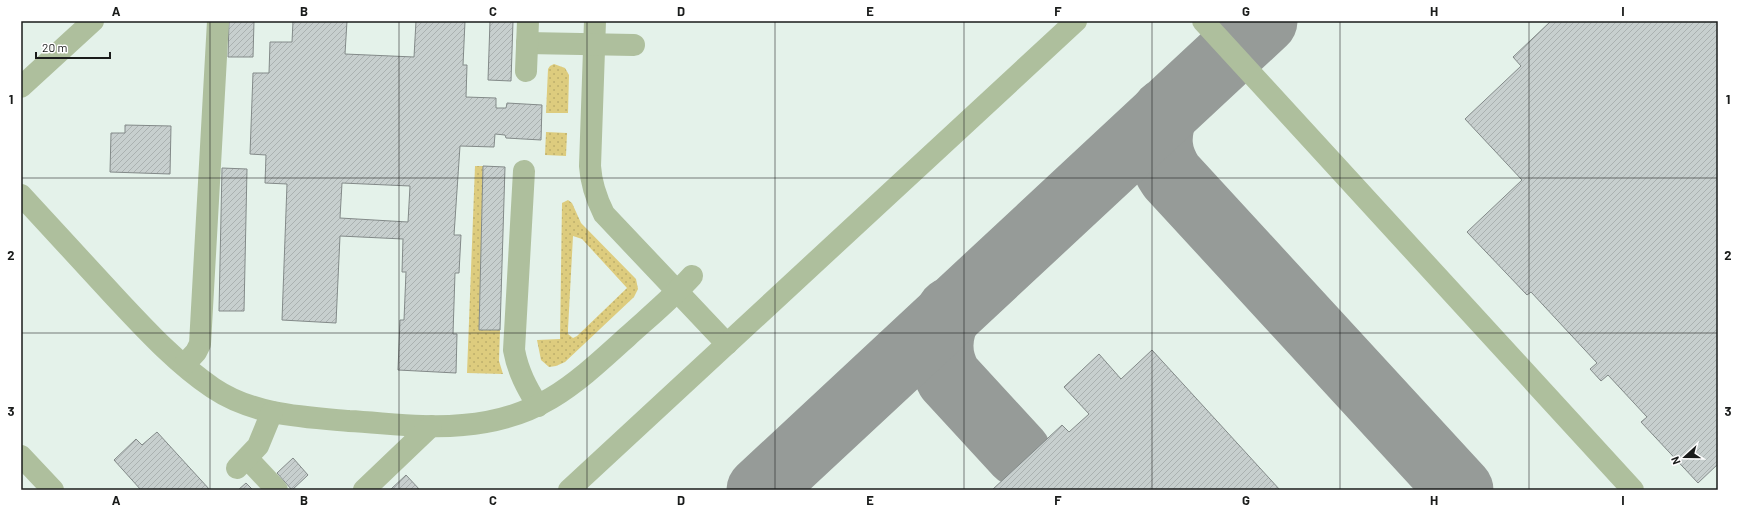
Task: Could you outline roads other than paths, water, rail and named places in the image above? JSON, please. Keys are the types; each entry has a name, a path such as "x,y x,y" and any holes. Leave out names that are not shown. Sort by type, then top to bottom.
{"lane":[{"path":"21,87 93,21"},
{"path":"184,365 196,352 200,344 218,21"},
{"path":"526,71 528,21"},
{"path":"595,21 590,166 594,189 604,214 685,283 727,344"},
{"path":"569,490 1076,21"},
{"path":"1203,21 1633,490"},
{"path":"527,43 634,45"},
{"path":"524,172 514,350 516,364 522,378 538,406"},
{"path":"21,195 153,337 184,365 213,388 238,402 291,417 431,426 464,425 485,422 523,412 538,406 568,389 685,283"},
{"path":"272,412 258,446 242,463 277,490"},
{"path":"364,490 431,426"},
{"path":"21,456 53,490"}]}
